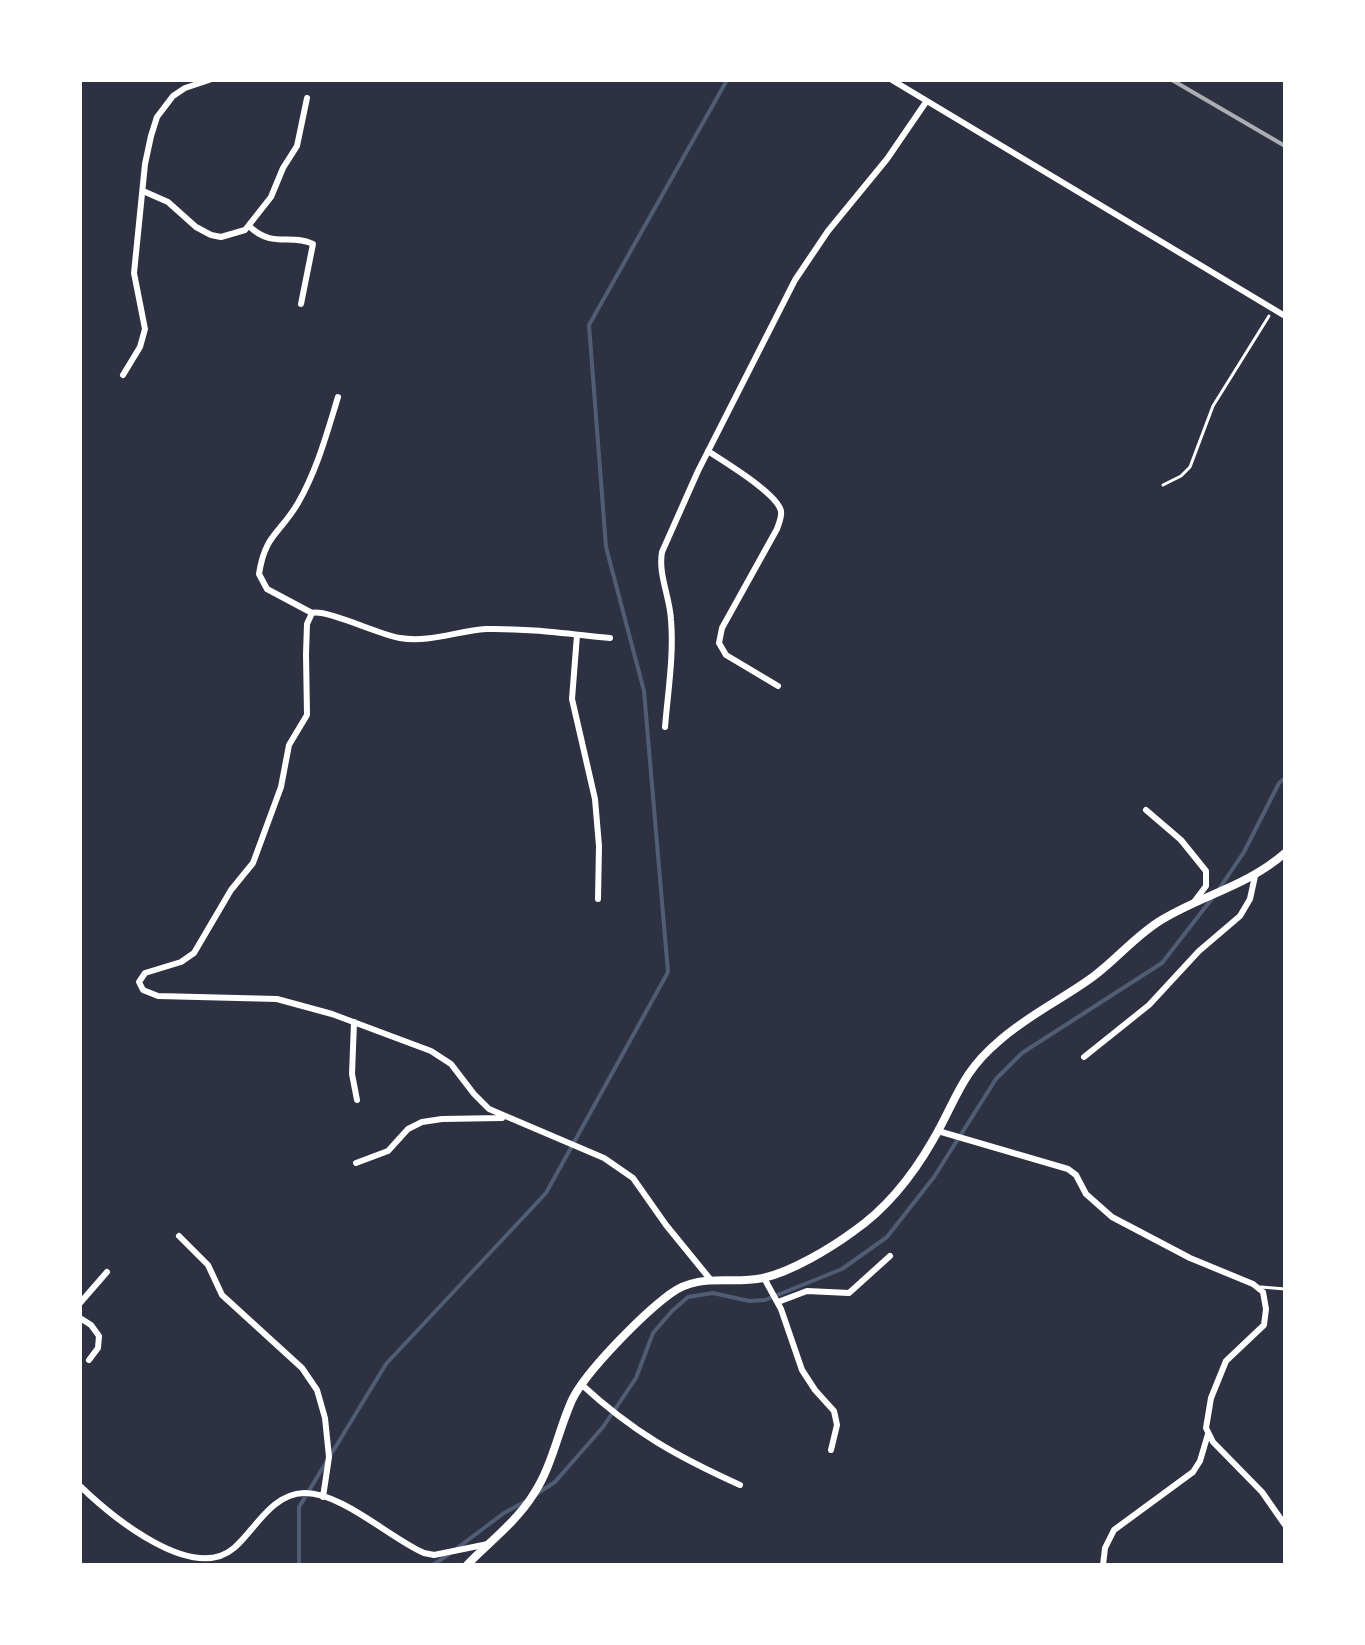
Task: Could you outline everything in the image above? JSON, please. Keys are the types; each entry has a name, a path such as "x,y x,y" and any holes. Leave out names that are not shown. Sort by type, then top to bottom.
{"street":[{"path":"123,375 140,347 145,329 134,273 151,136 165,104 185,88 209,80"},
{"path":"892,80 1285,316"},
{"path":"143,191 168,202 196,227 211,235 221,237 241,233 271,197 283,168 297,146 307,98"},
{"path":"665,727 672,638 661,559 708,451 807,260 887,159 926,102"},
{"path":"249,226 266,239 313,244 301,304"},
{"path":"338,397 312,474 296,506 265,547 259,574 262,583 273,593 312,613 323,611 366,629 408,639 486,629 610,638"},
{"path":"708,451 763,490 780,507 777,529 722,628 719,643 726,655 778,686"},
{"path":"312,613 307,624 307,715 289,745 281,787 253,863 231,890 194,953 181,962 145,973 139,982 143,990 158,996 277,999 354,1022 443,1057 481,1102 505,1118 584,1148 633,1178 710,1279"},
{"path":"577,635 572,699 595,799 599,846 598,899"},
{"path":"1146,810 1181,840 1206,871 1206,886 1192,905"},
{"path":"467,1565 532,1497 581,1384 670,1294 684,1285 710,1279 764,1278 841,1240 875,1214 910,1175 938,1131 962,1081 997,1042 1035,1013 1092,978 1154,924 1255,876 1285,853"},
{"path":"1084,1057 1149,1005 1199,951 1240,916 1250,899 1255,876"},
{"path":"354,1022 352,1074 357,1100"},
{"path":"356,1163 388,1151 408,1129 422,1122 505,1118"},
{"path":"938,1131 1068,1169 1076,1175 1097,1206 1121,1223 1190,1258 1258,1287 1266,1302 1264,1325 1232,1353 1221,1371 1206,1421 1208,1434 1200,1461 1193,1472 1114,1530 1105,1548 1103,1565"},
{"path":"179,1236 208,1265 222,1295 302,1368 317,1390 325,1418 329,1457 323,1497"},
{"path":"778,1302 807,1291 849,1293 890,1256"},
{"path":"80,1303 107,1272"},
{"path":"764,1278 778,1302 802,1370 834,1411 837,1419 831,1450"},
{"path":"80,1318 91,1325 99,1336 98,1348 89,1360"},
{"path":"581,1384 612,1413 658,1446 740,1485"},
{"path":"1208,1434 1262,1492 1285,1525"},
{"path":"80,1486 151,1540 173,1552 199,1559 217,1557 233,1549 269,1509 284,1498 308,1492 352,1510 424,1553 434,1555 488,1544"}],"lane":[{"path":"1258,1287 1285,1289"}],"path":[{"path":"1163,485 1181,476 1190,467 1213,406 1273,309"}],"waterway":[{"path":"299,1565 299,1507 386,1364 546,1193 668,972 644,691 606,547 589,325 727,80"},
{"path":"1219,889 1244,852 1279,783 1285,778"},
{"path":"535,1495 555,1482 603,1427 636,1378 653,1333 672,1311 688,1297 713,1293 749,1301 765,1300 842,1269 887,1237 934,1177 996,1079 1022,1053 1162,963 1214,896"},
{"path":"456,1549 504,1513 528,1500"},
{"path":"433,1565 449,1554"}],"railway":[{"path":"1172,80 1285,146"}]}
